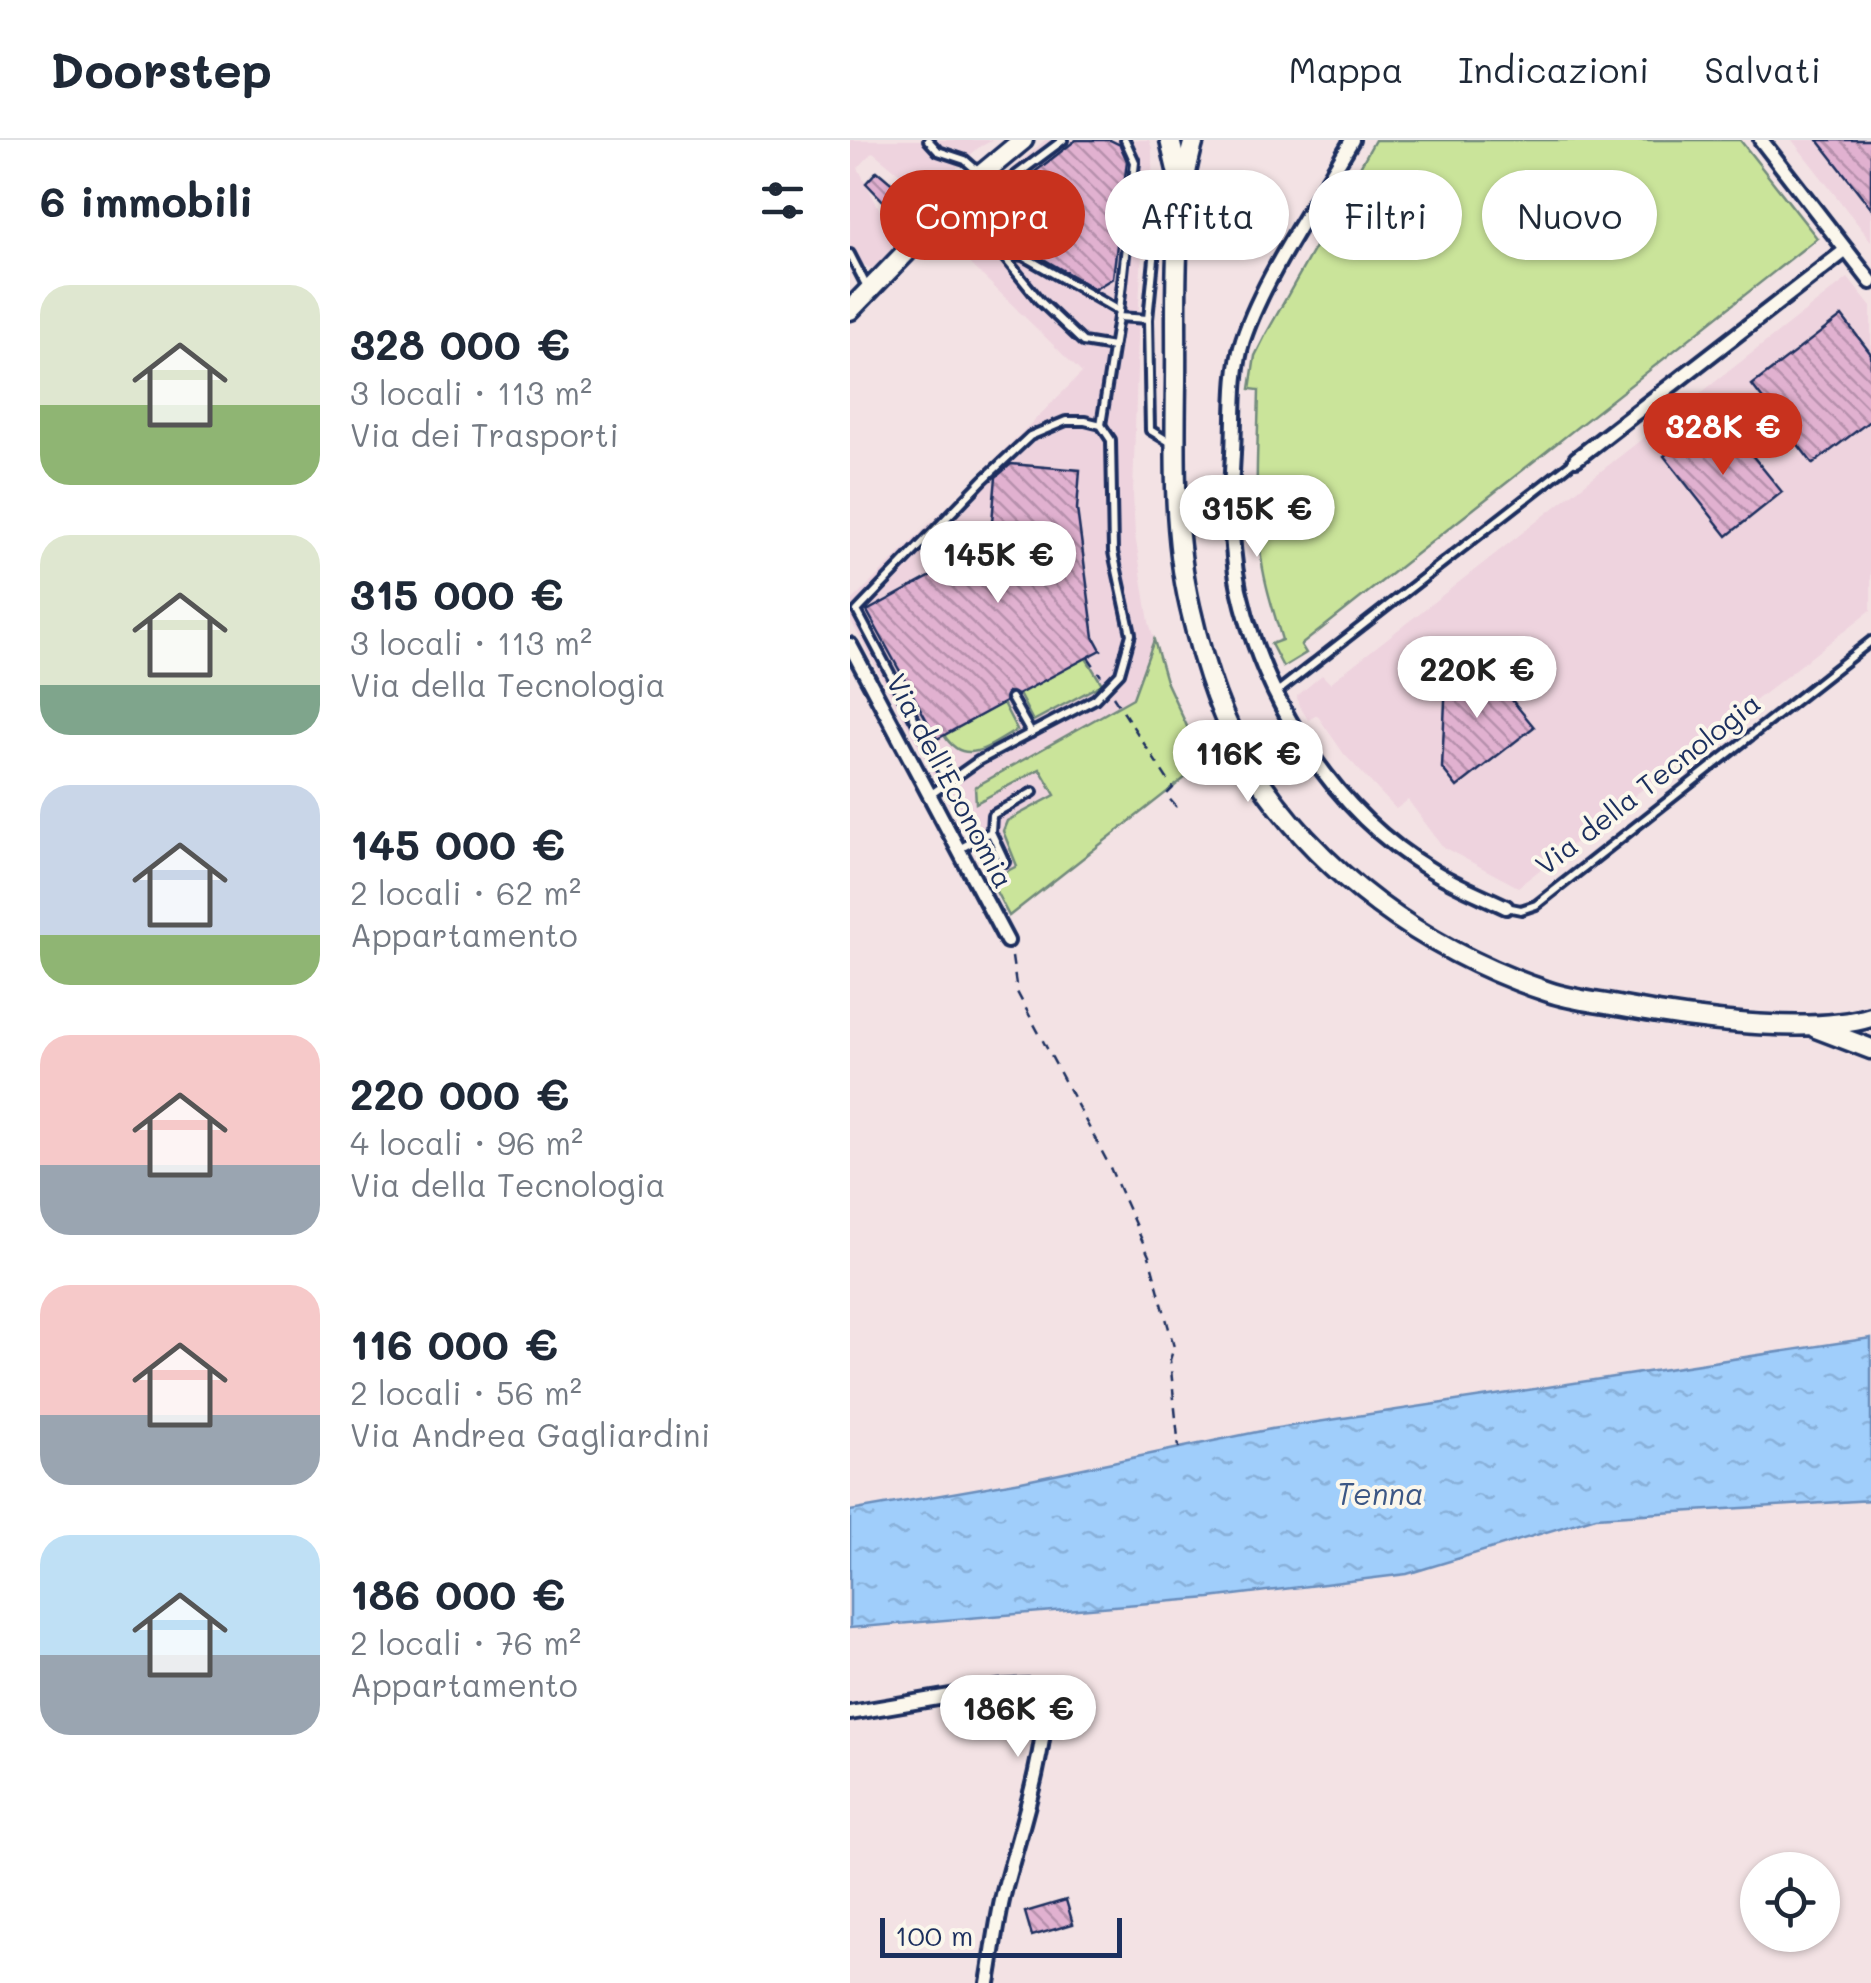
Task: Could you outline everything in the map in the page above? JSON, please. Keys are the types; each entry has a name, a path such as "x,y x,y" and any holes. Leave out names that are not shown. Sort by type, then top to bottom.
{"main road":[{"path":"987,170 1024,140"},
{"path":"1170,140 1178,170"},
{"path":"1186,170 1194,140"},
{"path":"850,310 898,260"},
{"path":"1178,260 1175,446 1178,525 1189,605 1212,686 1246,760 1289,823 1343,876 1416,932 1489,970 1552,993 1642,1010 1811,1026 1871,1017"},
{"path":"1811,1026 1871,1049"}],"street":[{"name":"Via della Tecnologia","path":"1352,140 1258,304 1242,342 1232,468 1232,533 1239,587 1255,644 1276,693 1301,740 1340,792 1430,870 1506,908"},
{"path":"1761,140 1871,282"},
{"path":"1576,459 1846,250"},
{"name":"Via dell'Economia","path":"850,645 1007,941"},
{"path":"850,1712 997,1688 1028,1686 1046,1696 1045,1730 1031,1801 1005,1887 988,1983"}],"lane":[{"path":"928,140 938,152 965,160 977,170"},
{"path":"1023,170 1063,140"},
{"path":"1101,425 1119,314 1134,162 1125,140"},
{"path":"852,257 869,290"},
{"path":"1007,260 1039,300 1083,342 1114,347"},
{"path":"1030,260 1119,314 1148,318"},
{"path":"1154,260 1148,318 1150,430 1175,446"},
{"path":"930,795 950,784 978,762 1095,699 1120,673 1131,634 1113,552 1111,440 1101,425 1085,420 1066,421 1030,436 854,614 950,784"},
{"path":"1276,693 1576,459"},
{"name":"Via della Tecnologia","path":"1506,908 1522,910 1536,904 1871,641"},
{"path":"1011,698 1031,733"},
{"path":"1006,862 991,832 992,815 1032,792"},
{"path":"958,849 991,832"}],"path":[{"path":"1088,657 1173,788 1166,795 1180,811"},
{"path":"1007,941 1017,992 1108,1163 1149,1256 1174,1347 1170,1360 1179,1448"}],"shaded area":[{"path":"850,140 993,140 978,148 956,170 895,170 873,152 858,168 880,210 881,260 872,269 862,264 850,272"},
{"path":"1045,140 1149,140 1152,148 1152,170 1105,170 1105,260 1142,260 1135,535 1149,622 1166,681 1204,763 1009,916 850,619 850,603 1082,373 967,260 1085,260 1085,170 1011,170"},
{"path":"1792,140 1871,140 1871,241"},
{"path":"1848,278 1871,307 1871,610 1518,887 1443,847 1408,800 1396,809 1344,754 1317,715 1308,720 1297,696 1322,675 1330,683"}],"green space":[{"path":"1375,140 1740,140 1817,238 1301,645 1306,653 1283,667 1271,644 1282,640 1263,572 1258,528 1259,390 1250,389 1255,356 1309,257 1462,260 1462,170 1358,170"},
{"path":"1154,640 1166,681 1204,763 1009,916 990,880 1017,866 1003,831 1007,821 1055,795 1040,769 976,803 975,787 1133,698"},
{"path":"1086,658 1102,684 1033,721 1019,694"},
{"path":"1003,703 1017,730 988,747 961,751 944,735"}],"water":[{"name":"Tenna","path":"1871,1338 1871,1500 1596,1517 1407,1574 1210,1598 850,1628 850,1511 1021,1481 1271,1429"}],"building":[{"path":"1076,140 1110,140 1120,145 1127,161 1126,170 1105,170 1105,260 1115,260 1113,278 1095,289 1045,260 1085,260 1085,170 1037,170"},
{"path":"1818,140 1871,140 1871,208"},
{"path":"877,171 880,174 880,198 866,183"},
{"path":"1842,316 1871,354 1871,420 1813,464 1752,385"},
{"path":"1700,428 1712,442 1730,428 1782,492 1727,536 1664,456"},
{"path":"1011,464 1080,470 1077,509 1094,637 1101,650 1017,695 1008,692 1005,702 937,739 867,611 990,544 996,477"},
{"path":"1476,656 1534,727 1457,787 1442,768 1446,679"},
{"path":"1066,1900 1073,1924 1032,1936 1025,1912"}]}
